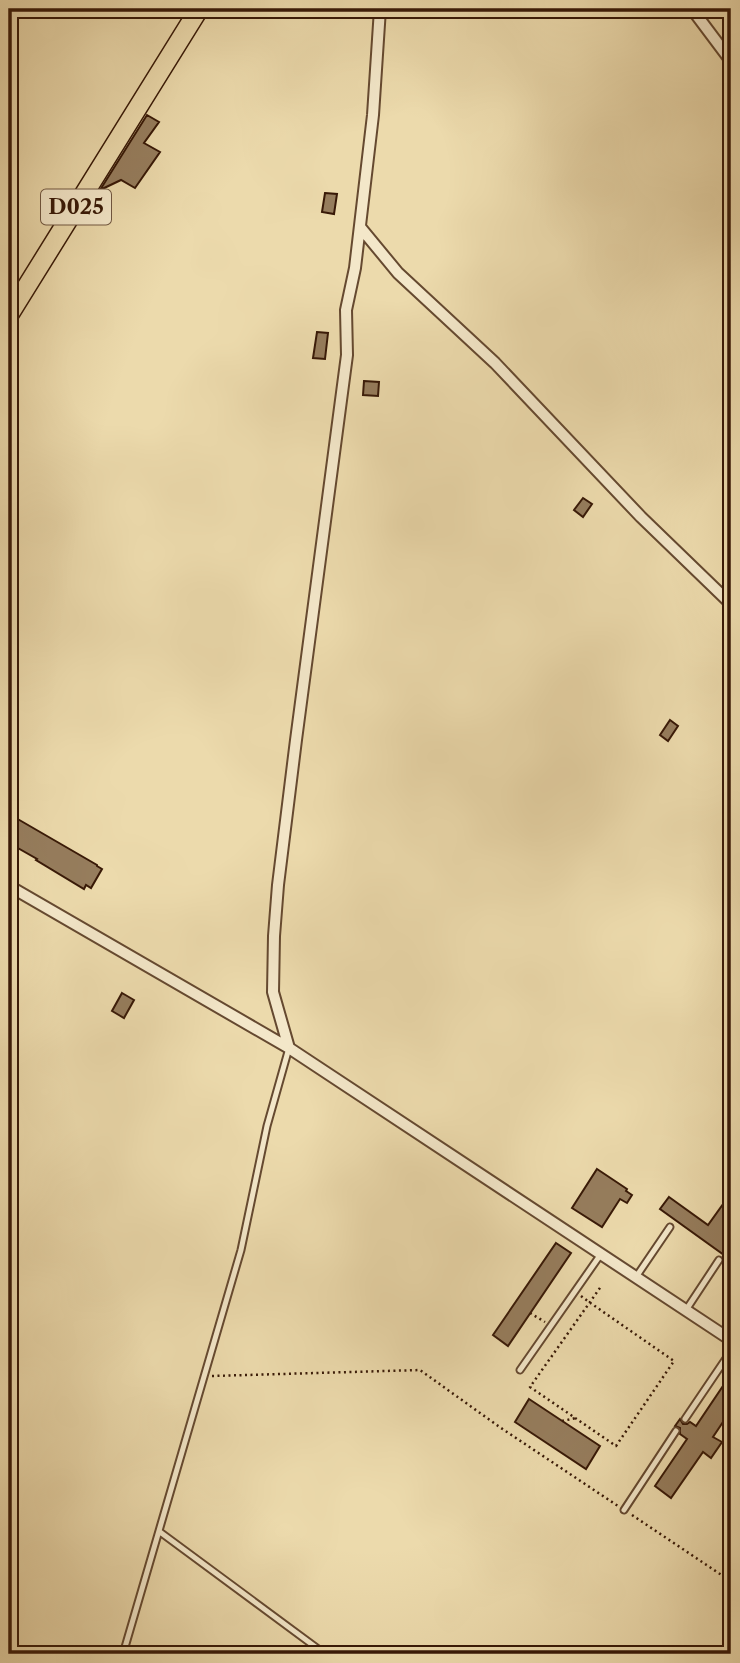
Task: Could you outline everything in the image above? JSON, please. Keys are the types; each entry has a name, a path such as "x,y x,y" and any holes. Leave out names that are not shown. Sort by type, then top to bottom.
{"highway":[{"name":"D025","path":"9,315 199,9"},
{"path":"9,291 30,282"}],"street":[{"path":"289,1048 273,992 275,923 296,740 347,355 346,310 355,268 373,115 380,9"},
{"path":"695,12 731,61"},
{"path":"360,226 398,273 495,363 641,517 731,604"},
{"path":"9,886 289,1048 730,1337"}],"lane":[{"path":"695,12 713,12 717,9"},
{"path":"123,1654 241,1250 267,1126 289,1048"},
{"path":"636,1276 670,1227"},
{"path":"520,1370 601,1254"},
{"path":"686,1310 719,1260"},
{"path":"685,1419 731,1351"},
{"path":"624,1510 676,1431"},
{"path":"160,1532 326,1654"}],"path":[{"path":"575,1292 589,1303 674,1361 616,1446 530,1387 589,1303 602,1285"},
{"path":"530,1312 551,1326"},
{"path":"205,1376 420,1370 731,1584"},
{"path":"562,1421 576,1418"}],"building":[{"path":"147,115 159,122 144,143 160,152 135,188 121,180 100,190"},
{"path":"325,193 337,194 334,214 322,212"},
{"path":"317,332 328,333 325,359 313,358"},
{"path":"364,381 379,382 378,396 363,395"},
{"path":"583,498 592,504 583,517 574,510"},
{"path":"670,720 678,726 668,741 660,735"},
{"path":"9,814 102,869 91,888 86,885 84,889 9,843"},
{"path":"122,993 134,1000 124,1018 112,1011"},
{"path":"597,1169 632,1195 627,1203 620,1199 602,1227 572,1208"},
{"path":"669,1197 708,1225 726,1200 731,1204 731,1260 660,1209"},
{"path":"556,1243 571,1253 508,1346 493,1335"},
{"path":"731,1374 731,1410 713,1437 722,1442 711,1458 703,1452 671,1498 655,1486 687,1439 680,1434 680,1428 675,1426 680,1419 683,1424 690,1422 696,1426"},
{"path":"529,1399 600,1446 586,1469 515,1422"}]}
